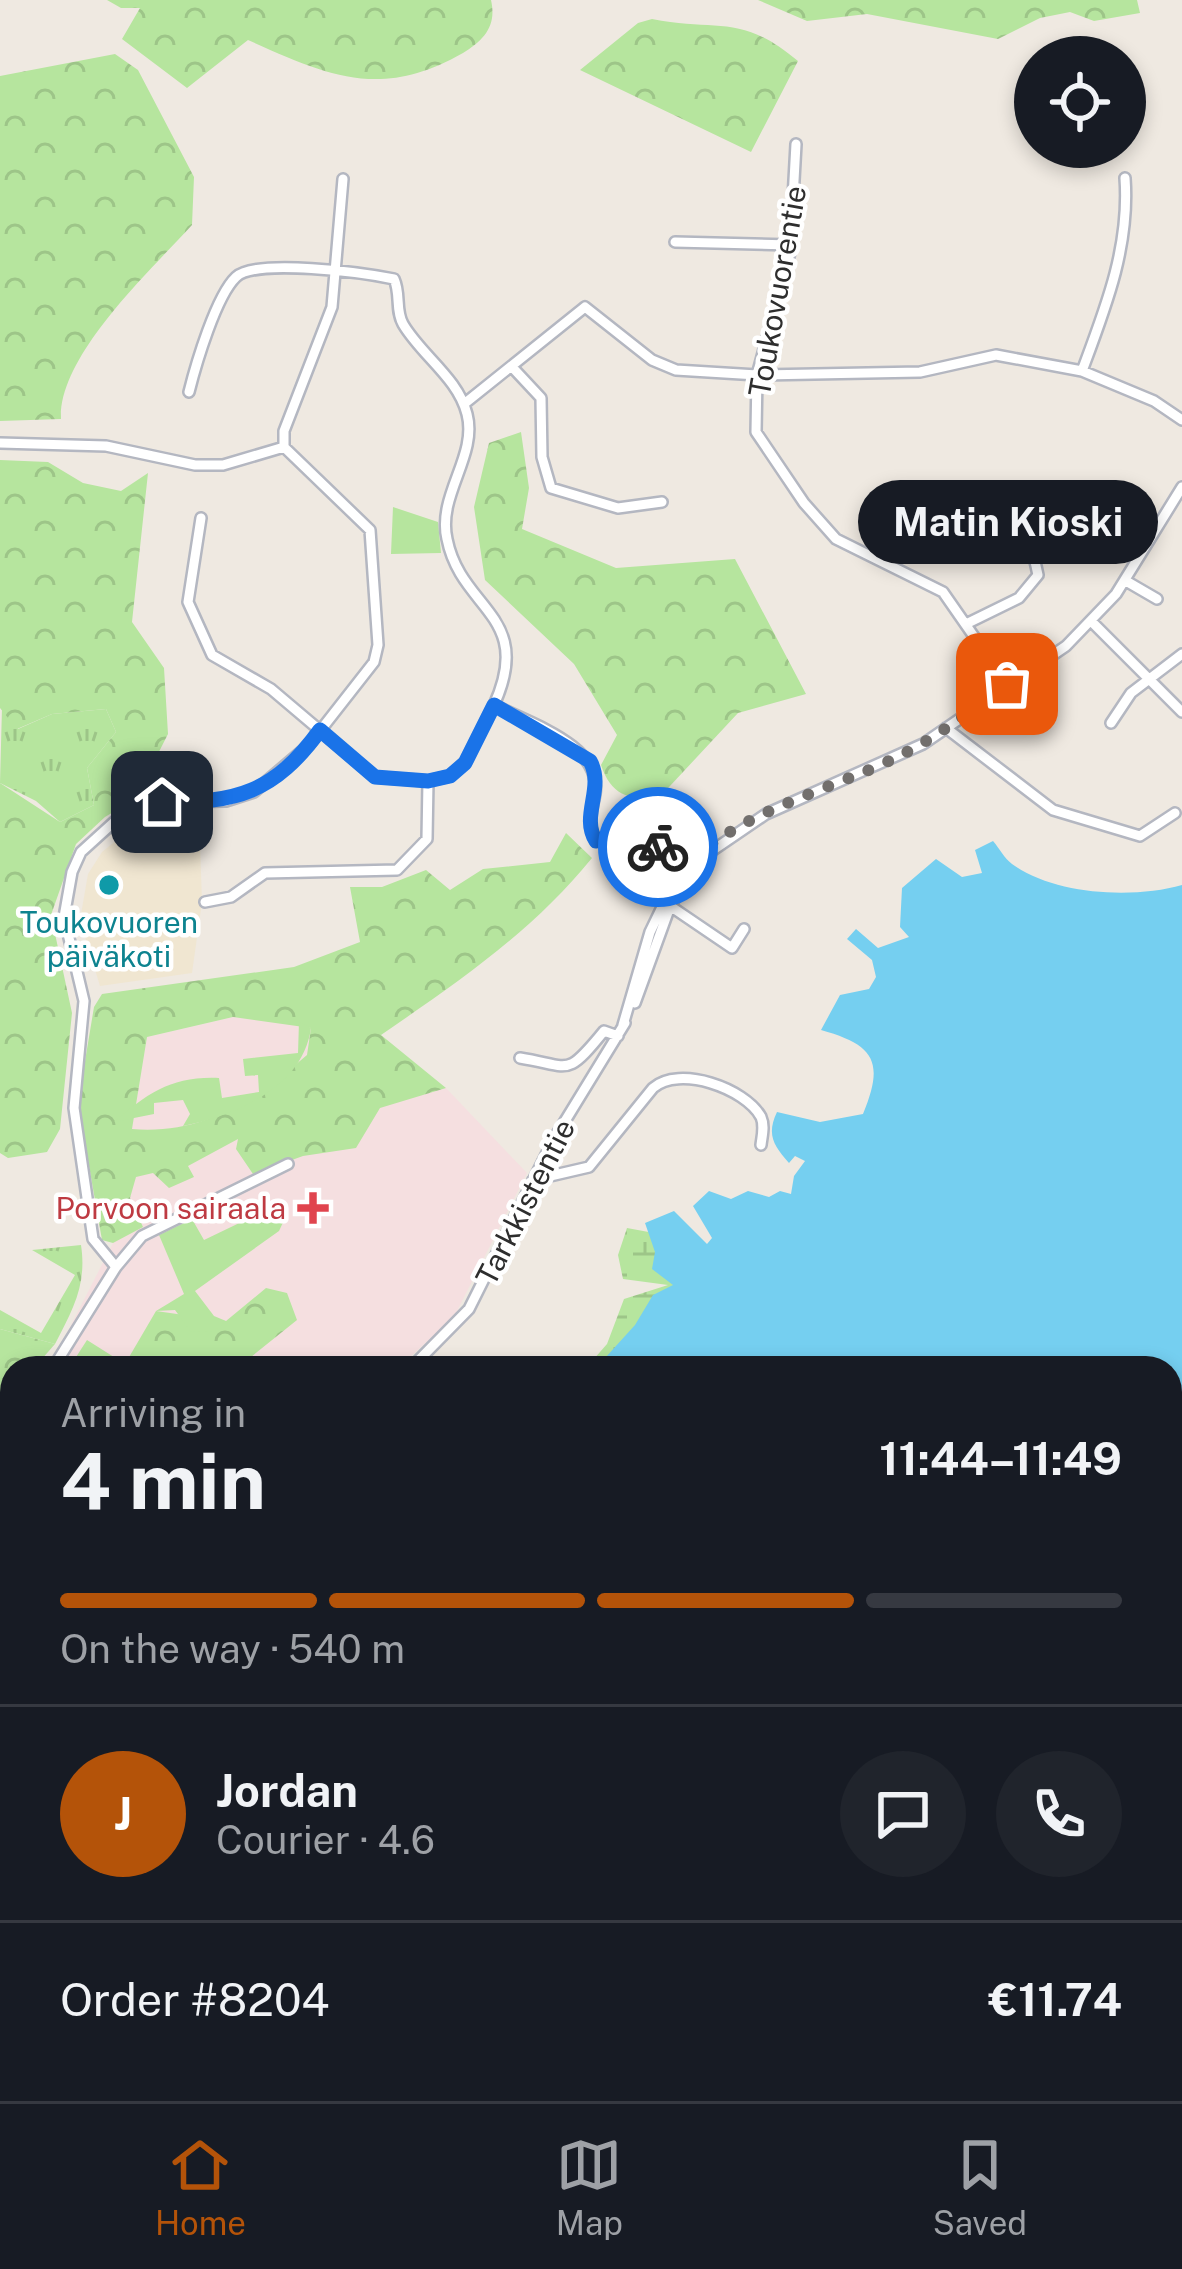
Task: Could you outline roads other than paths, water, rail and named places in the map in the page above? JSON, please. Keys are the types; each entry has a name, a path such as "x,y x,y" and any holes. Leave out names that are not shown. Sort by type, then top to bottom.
{"street":[{"name":"Toukovuorentie","path":"796,144 791,245 757,375 756,432 828,532 856,551 943,592 1007,684"},
{"path":"1082,371 1122,247 1128,217 1124,178"},
{"path":"116,1267 93,1239 74,1108 84,1000 64,916 72,872 81,852 124,813 162,802 226,801 272,782 374,662 378,645 374,544 363,519 284,447 284,430 325,333 337,274 344,179"},
{"path":"675,242 791,245"},
{"path":"188,392 234,278 254,266 394,279 403,324 464,404 470,432 445,528 456,562 505,634 507,668 465,763 450,776 428,781 375,777 272,689 212,655 188,602 201,518"},
{"path":"464,404 585,307 652,361 676,370 757,375 920,372 997,355 1082,371 1154,401 1182,420"},
{"path":"513,368 541,398 542,457 551,488 618,508 662,502"},
{"path":"0,442 106,446 195,465 223,465 284,447"},
{"name":"Tarkkistentie","path":"668,888 711,849 766,814 896,758 946,728 1093,623 1126,580 1182,487"},
{"path":"968,623 1030,589 1038,575 1034,557"},
{"path":"1126,580 1157,599"},
{"path":"1093,623 1182,712"},
{"path":"1112,723 1149,677 1182,654"},
{"path":"494,705 584,754 596,778 591,835 602,842 636,828 650,828 658,838 645,885 732,948 744,929"},
{"path":"946,728 1058,812 1140,836 1175,813"},
{"path":"205,902 232,897 266,874 397,870 427,839 428,781"},
{"name":"Tarkkistentie","path":"423,1356 469,1309 533,1180 621,1031 666,903 711,849"},
{"path":"654,861 668,888 666,903"},
{"path":"520,1058 550,1069 577,1062 604,1030 621,1031"},
{"path":"533,1180 589,1167 665,1078 696,1078 743,1101 764,1124 761,1145"},
{"path":"60,1356 116,1267 151,1229 288,1164"}],"water":[{"path":"993,841 1012,864 1071,888 1118,893 1182,885 1182,1356 607,1356 635,1325 653,1295 673,1285 652,1269 655,1252 645,1223 674,1211 707,1244 712,1238 693,1206 709,1191 731,1199 748,1191 769,1197 780,1191 791,1194 794,1176 805,1161 795,1156 789,1163 776,1145 772,1127 777,1112 820,1122 863,1114 873,1081 870,1058 853,1042 821,1030 840,995 869,989 876,977 872,960 847,939 856,929 878,948 909,937 900,927 902,888 936,859 962,877 982,873 975,850"}],"place":[{"name":"Matin Kioski","path":"1007,684"},
{"name":"Toukovuoren päiväkoti","path":"109,885"},
{"name":"Porvoon sairaala","path":"313,1208"}]}
